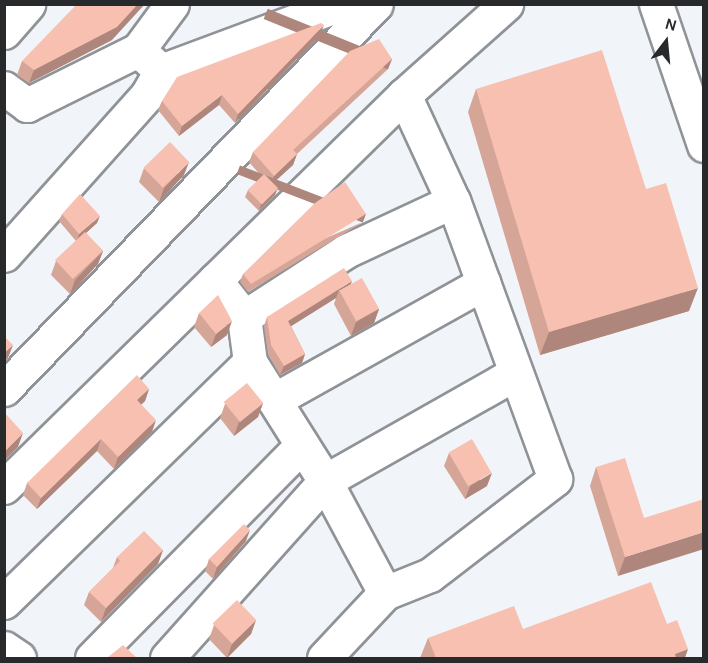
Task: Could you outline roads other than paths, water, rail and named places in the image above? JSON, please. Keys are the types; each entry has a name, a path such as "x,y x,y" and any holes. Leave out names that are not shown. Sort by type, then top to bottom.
{"street":[{"path":"4,32 28,4"},
{"path":"4,255 147,95 150,61 172,4"},
{"path":"4,88 27,105 150,61 341,4"},
{"path":"4,389 376,4"},
{"path":"4,487 404,95 506,4"},
{"path":"656,4 704,145"},
{"path":"324,658 385,593 430,575 555,479 453,201 404,95"},
{"path":"244,317 346,251 453,201"},
{"path":"215,280 244,317 250,362 325,481 385,593"},
{"path":"274,399 483,283"},
{"path":"4,602 250,362"},
{"path":"167,658 325,481 516,373"},
{"path":"92,658 302,445"},
{"path":"4,648 19,658"}]}
